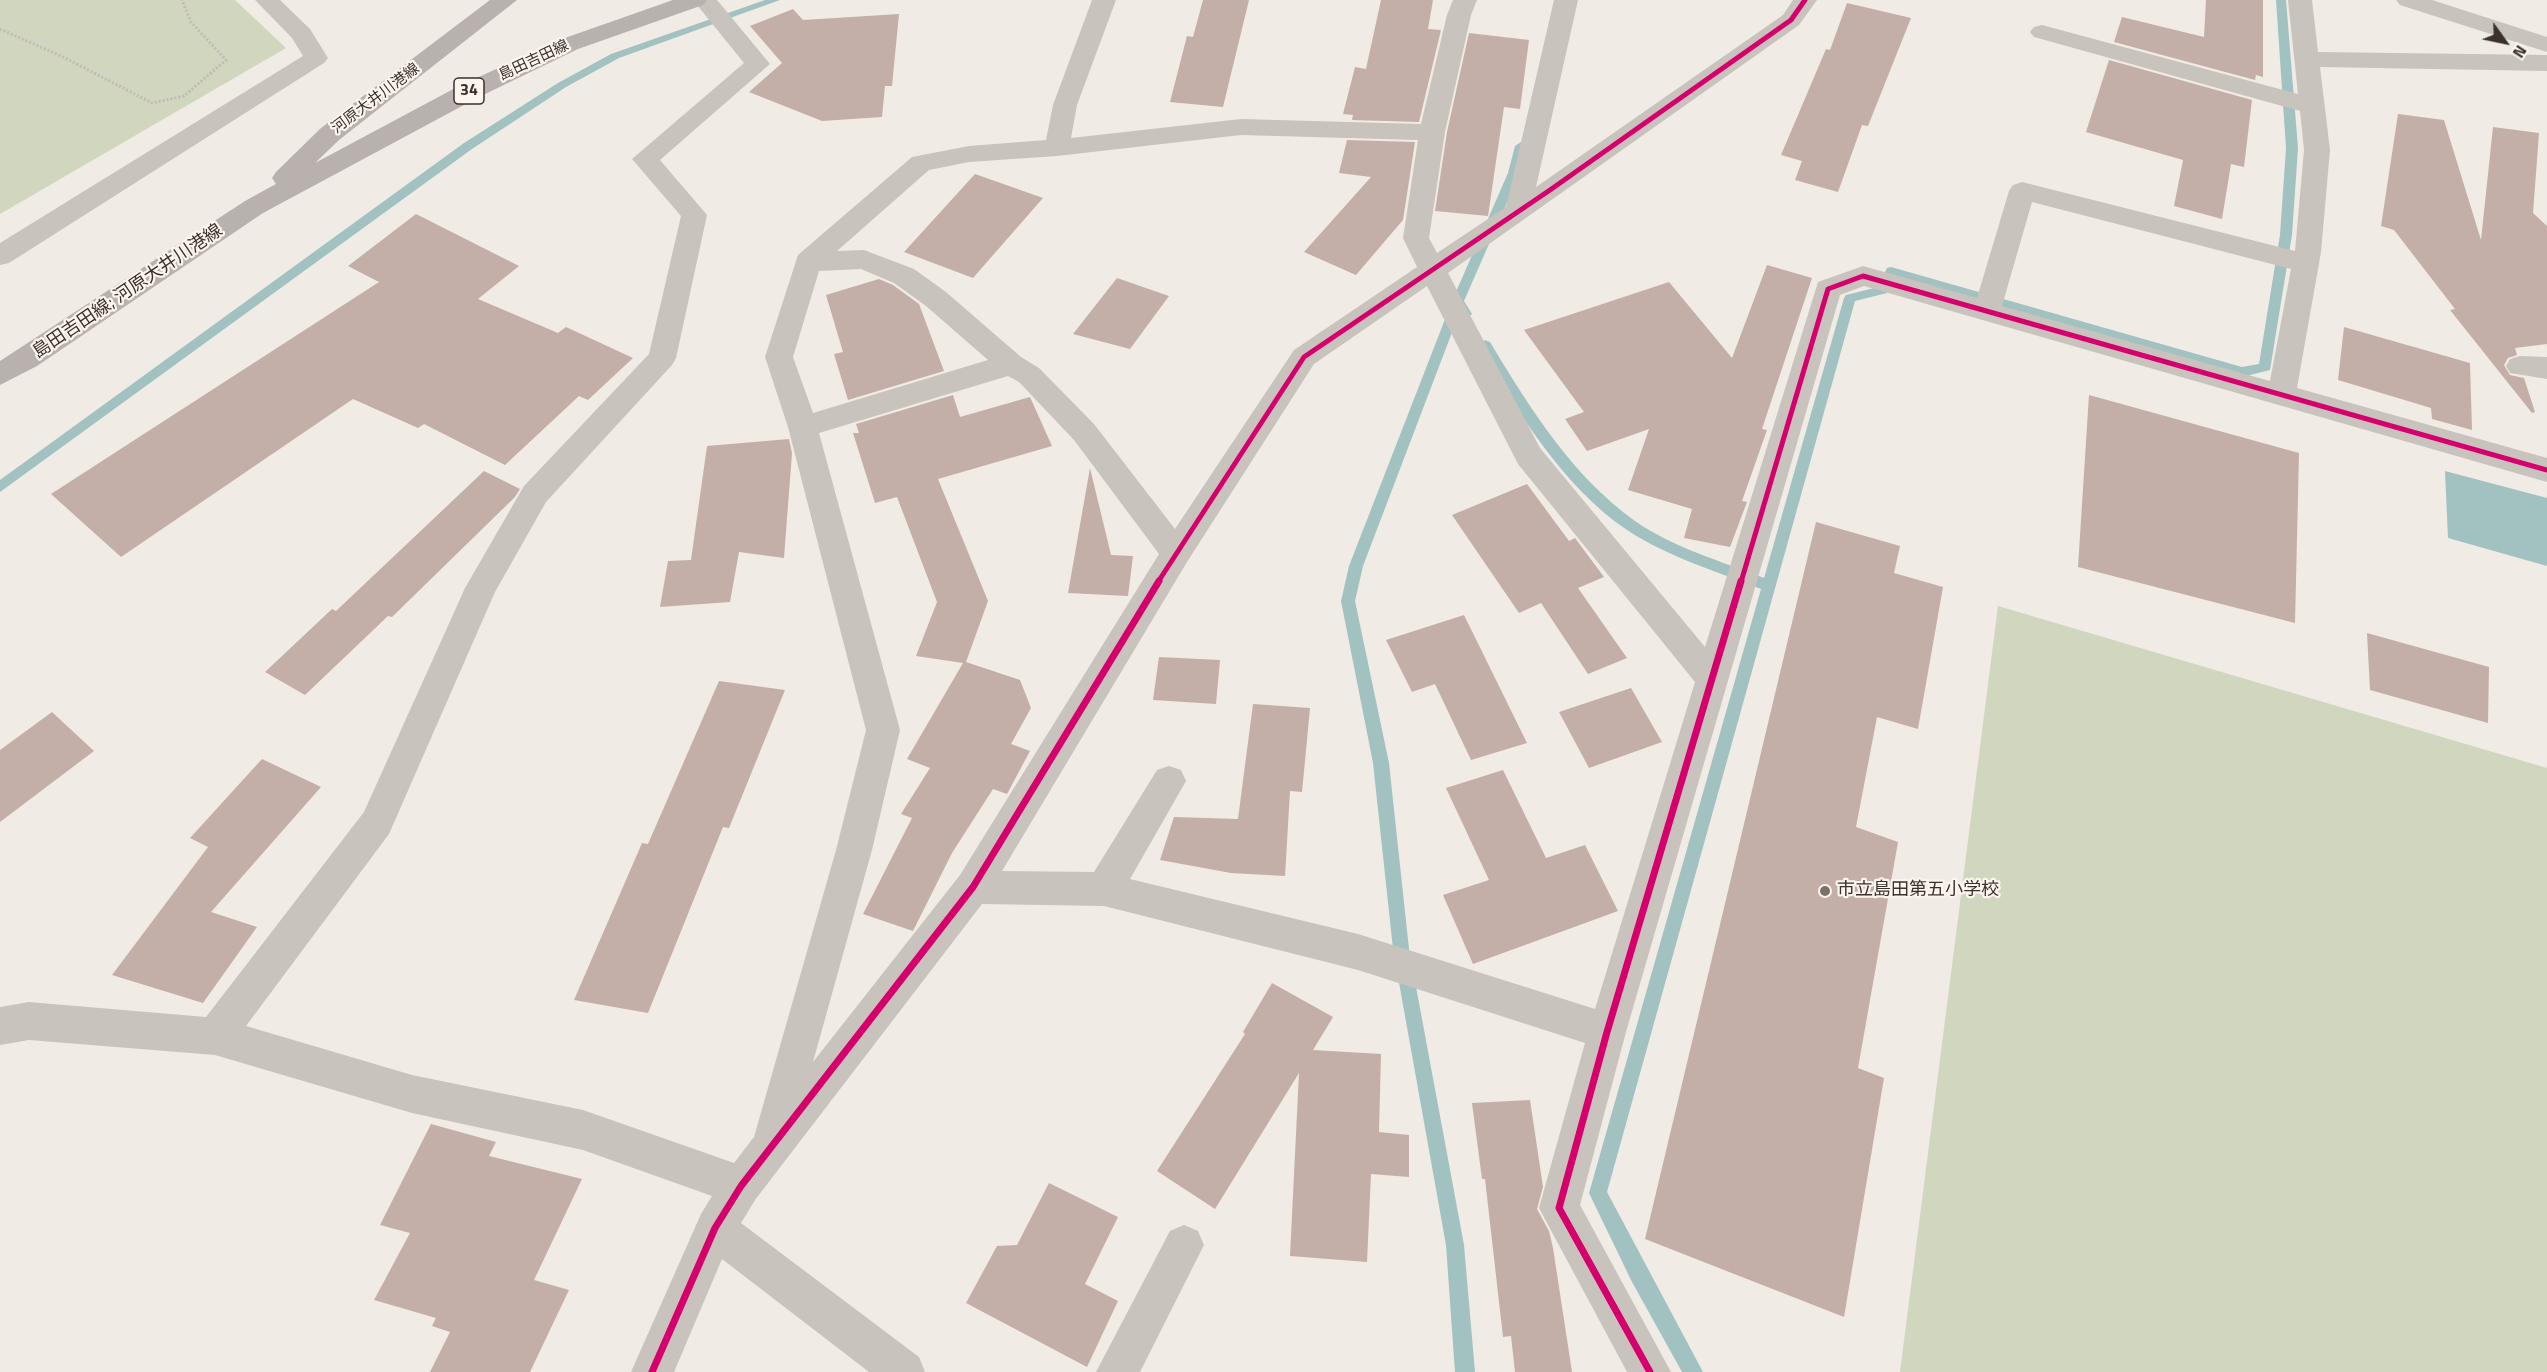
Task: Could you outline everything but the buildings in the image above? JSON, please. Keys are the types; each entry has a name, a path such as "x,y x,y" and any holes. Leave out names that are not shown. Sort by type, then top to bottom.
{"main road":[{"name":"河原大井川港線","path":"254,207 330,134 505,0"},
{"name":"島田吉田線","path":"254,207 468,92 570,44 695,0"},
{"name":"島田吉田線; 河原大井川港線","path":"0,374 27,359 254,207"}],"street":[{"path":"0,256 316,58 302,34 267,0"},
{"path":"215,1036 377,823 482,588 535,494 662,358 694,215 645,159 758,64 705,0"},
{"path":"1057,148 1065,105 1104,0"},
{"path":"1465,0 1459,15 1432,132 1416,238 1434,268 1529,456 1713,680"},
{"path":"1518,211 1566,0"},
{"path":"652,1372 715,1228 741,1186 974,887 1176,553 1304,357 1791,20 1805,0"},
{"path":"2282,394 2306,263 2317,150 2300,0"},
{"path":"2408,0 2547,49"},
{"path":"2042,32 2312,106"},
{"path":"2307,59 2547,49"},
{"path":"768,1152 854,850 883,730 803,427 779,357 808,262 921,164 969,154 1057,148 1241,127 1432,132"},
{"path":"1987,311 2022,191 2306,263"},
{"path":"808,262 864,259 904,276 1011,364 1029,375 1084,432 1176,553"},
{"path":"1650,1372 1559,1208 1607,1032 1828,289 1863,276 2547,470"},
{"path":"803,427 1011,364"},
{"path":"1104,889 1169,781"},
{"path":"974,887 1104,889 1358,952 1607,1032"},
{"path":"0,1026 29,1021 215,1036 412,1094 583,1130 741,1186"},
{"path":"715,1228 904,1372"},
{"path":"1117,1372 1184,1245"}],"path":[{"path":"0,29 63,57 152,104 184,96 226,60 191,22 182,0"}],"green space":[{"path":"0,0 235,0 286,48 0,214"},
{"path":"1998,606 2547,768 2547,1372 1900,1372"}],"water":[{"path":"2445,471 2547,498 2547,566 2448,538"}],"waterway":[{"path":"0,487 468,146 562,85 615,56 775,0"},
{"path":"1769,586 1850,298 1883,290 1891,271 2242,372 2265,367 2286,235 2292,148 2281,0"},
{"path":"1466,314 1458,301 1514,173 1521,146"},
{"path":"1455,309 1356,566 1348,601 1381,763 1401,949 1455,1245 1465,1372"},
{"path":"1485,345 1538,428 1559,455 1606,505 1631,525 1658,541 1769,586"},
{"path":"1693,1372 1639,1275 1598,1193 1769,586"}],"cycle path":[{"path":"652,1372 715,1228 741,1186 973,887 1176,553 1304,357 1550,190 1791,20 1805,0"},
{"path":"1650,1372 1559,1208 1607,1032 1828,289 1863,276 2547,470"}],"place":[{"name":"市立島田第五小学校","path":"1825,891"}]}
